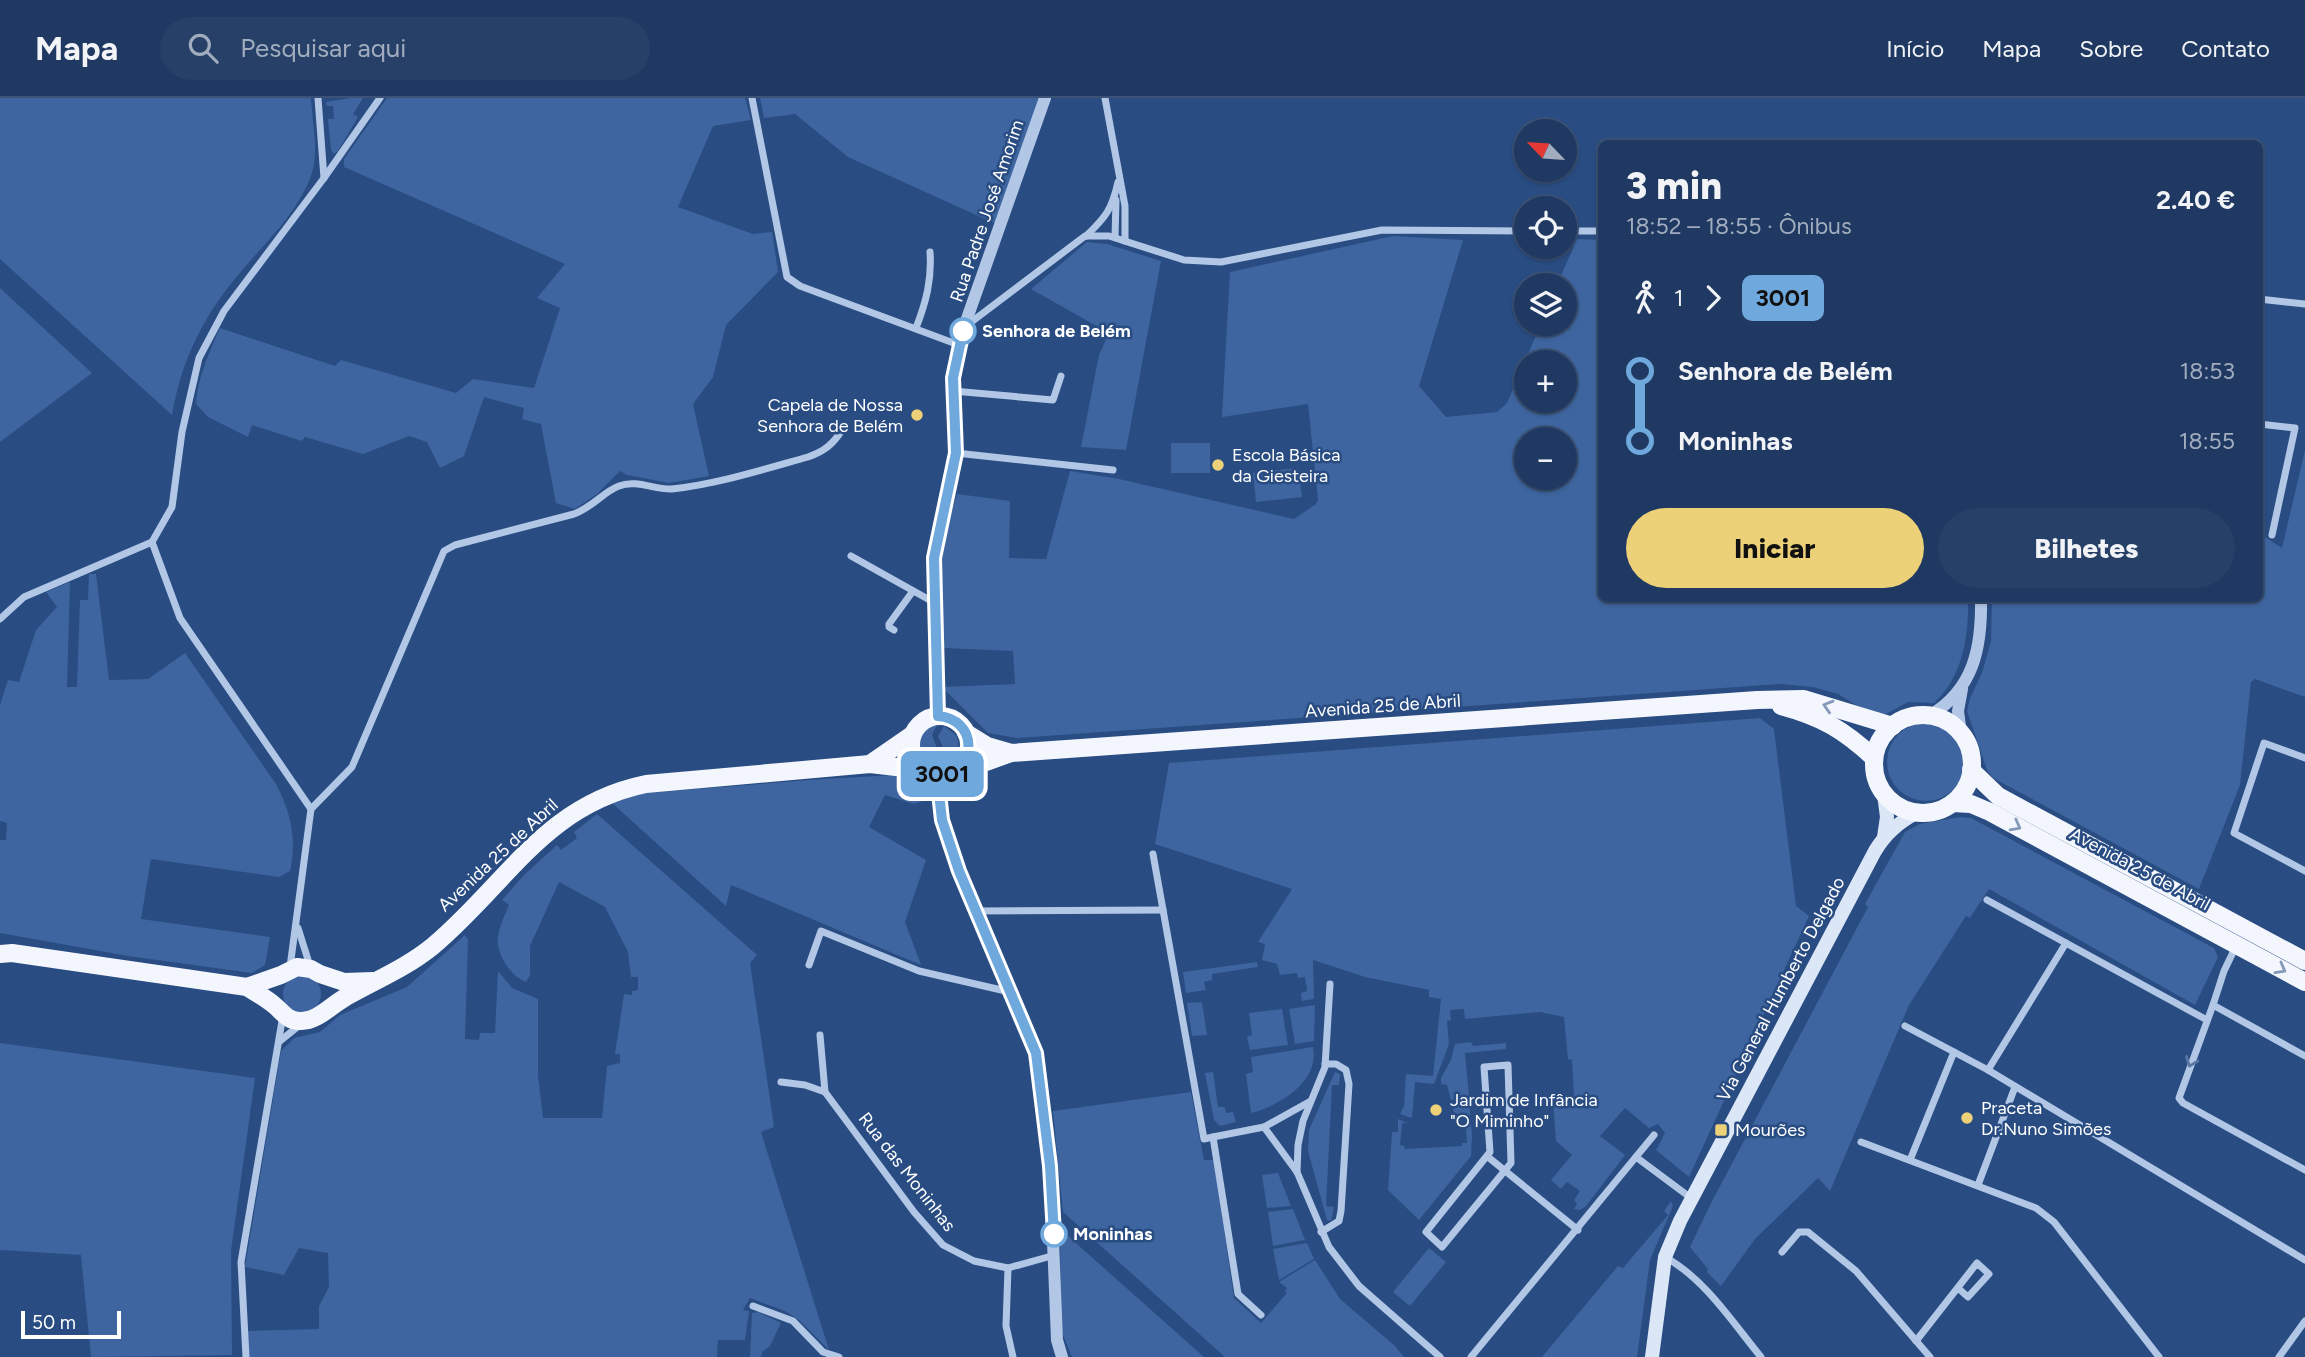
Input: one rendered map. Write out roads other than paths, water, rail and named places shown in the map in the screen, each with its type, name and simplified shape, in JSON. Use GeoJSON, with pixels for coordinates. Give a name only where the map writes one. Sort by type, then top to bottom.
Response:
{"type":"FeatureCollection","features":[{"type":"Feature","properties":{"kind":"main road","name":"Avenida 25 de Abril"},"geometry":{"type":"LineString","coordinates":[[961,765],[986,762],[1011,753],[1757,700],[1804,699],[1893,726]]}},
{"type":"Feature","properties":{"kind":"main road","name":"Avenida 25 de Abril"},"geometry":{"type":"LineString","coordinates":[[1757,700],[1804,712],[1833,725],[1848,734],[1874,758]]}},
{"type":"Feature","properties":{"kind":"main road"},"geometry":{"type":"LineString","coordinates":[[938,716],[955,720],[966,733],[968,750],[961,765],[948,773],[926,771],[920,767],[911,752],[912,735],[922,722],[938,716]]}},
{"type":"Feature","properties":{"kind":"main road"},"geometry":{"type":"LineString","coordinates":[[1916,813],[1893,804],[1884,794],[1874,771],[1874,758],[1884,735],[1904,719],[1929,716],[1941,719],[1961,734],[1968,745],[1971,770],[1962,794],[1953,803]]}},
{"type":"Feature","properties":{"kind":"main road","name":"Avenida 25 de Abril"},"geometry":{"type":"LineString","coordinates":[[966,733],[987,746],[1011,753]]}},
{"type":"Feature","properties":{"kind":"main road","name":"Avenida 25 de Abril"},"geometry":{"type":"LineString","coordinates":[[870,764],[912,735]]}},
{"type":"Feature","properties":{"kind":"main road","name":"Avenida 25 de Abril"},"geometry":{"type":"LineString","coordinates":[[4,952],[247,987],[296,1021],[303,1022],[343,998],[401,970],[434,945],[544,835],[568,815],[619,789],[646,784],[870,764],[920,767]]}},
{"type":"Feature","properties":{"kind":"main road","name":"Avenida 25 de Abril"},"geometry":{"type":"LineString","coordinates":[[1971,770],[1998,796],[2305,961]]}},
{"type":"Feature","properties":{"kind":"main road","name":"Via General Humberto Delgado"},"geometry":{"type":"LineString","coordinates":[[1884,794],[1887,817],[1884,837]]}},
{"type":"Feature","properties":{"kind":"main road","name":"Avenida 25 de Abril"},"geometry":{"type":"LineString","coordinates":[[1916,813],[1929,813],[1953,803],[1971,804],[1990,812],[2305,982]]}},
{"type":"Feature","properties":{"kind":"main road","name":"Via General Humberto Delgado"},"geometry":{"type":"LineString","coordinates":[[1652,1357],[1665,1256],[1692,1199],[1884,837],[1899,822],[1916,813]]}},
{"type":"Feature","properties":{"kind":"main road","name":"Avenida 25 de Abril"},"geometry":{"type":"LineString","coordinates":[[247,987],[297,967],[344,982],[376,981]]}},
{"type":"Feature","properties":{"kind":"main road"},"geometry":{"type":"LineString","coordinates":[[316,971],[328,989],[326,1006],[322,1013]]}},
{"type":"Feature","properties":{"kind":"main road"},"geometry":{"type":"LineString","coordinates":[[280,1011],[274,990],[286,972]]}},
{"type":"Feature","properties":{"kind":"street"},"geometry":{"type":"LineString","coordinates":[[317,98],[324,178]]}},
{"type":"Feature","properties":{"kind":"street"},"geometry":{"type":"LineString","coordinates":[[0,619],[24,597],[152,542],[172,507],[183,432],[199,358],[224,311],[380,98]]}},
{"type":"Feature","properties":{"kind":"street"},"geometry":{"type":"LineString","coordinates":[[752,98],[787,277],[800,286],[916,328],[962,336],[1107,216],[1119,179]]}},
{"type":"Feature","properties":{"kind":"street","name":"Rua Padre José Amorim"},"geometry":{"type":"LineString","coordinates":[[938,716],[934,558],[956,453],[952,391],[962,336],[1045,98]]}},
{"type":"Feature","properties":{"kind":"street"},"geometry":{"type":"LineString","coordinates":[[1105,98],[1125,206],[1125,241]]}},
{"type":"Feature","properties":{"kind":"street"},"geometry":{"type":"LineString","coordinates":[[1115,237],[1116,189]]}},
{"type":"Feature","properties":{"kind":"street"},"geometry":{"type":"LineString","coordinates":[[1086,236],[1115,237],[1184,260],[1221,262],[1382,230],[1514,231]]}},
{"type":"Feature","properties":{"kind":"street"},"geometry":{"type":"LineString","coordinates":[[1577,231],[1598,231]]}},
{"type":"Feature","properties":{"kind":"street"},"geometry":{"type":"LineString","coordinates":[[916,328],[928,295],[930,252]]}},
{"type":"Feature","properties":{"kind":"street"},"geometry":{"type":"LineString","coordinates":[[2263,299],[2305,304]]}},
{"type":"Feature","properties":{"kind":"street"},"geometry":{"type":"LineString","coordinates":[[952,391],[1053,400],[1061,376]]}},
{"type":"Feature","properties":{"kind":"street"},"geometry":{"type":"LineString","coordinates":[[2263,424],[2295,428],[2272,535]]}},
{"type":"Feature","properties":{"kind":"street"},"geometry":{"type":"LineString","coordinates":[[286,972],[311,809],[352,767],[444,551],[455,545],[574,514],[589,508],[609,491],[629,483],[679,488],[808,457],[821,453],[833,444],[842,430]]}},
{"type":"Feature","properties":{"kind":"street"},"geometry":{"type":"LineString","coordinates":[[956,453],[1113,470]]}},
{"type":"Feature","properties":{"kind":"street"},"geometry":{"type":"LineString","coordinates":[[152,542],[180,618],[311,809]]}},
{"type":"Feature","properties":{"kind":"street"},"geometry":{"type":"LineString","coordinates":[[851,556],[936,604]]}},
{"type":"Feature","properties":{"kind":"street"},"geometry":{"type":"LineString","coordinates":[[894,630],[889,624],[913,591]]}},
{"type":"Feature","properties":{"kind":"street"},"geometry":{"type":"LineString","coordinates":[[1929,716],[1946,706],[1962,688],[1974,664],[1982,628],[1981,602]]}},
{"type":"Feature","properties":{"kind":"street"},"geometry":{"type":"LineString","coordinates":[[1961,734],[1958,711],[1962,688]]}},
{"type":"Feature","properties":{"kind":"street"},"geometry":{"type":"LineString","coordinates":[[2305,758],[2264,743],[2234,832],[2305,871]]}},
{"type":"Feature","properties":{"kind":"street"},"geometry":{"type":"LineString","coordinates":[[941,774],[939,793],[942,820],[959,871],[1036,1053],[1050,1166],[1057,1340],[1062,1357]]}},
{"type":"Feature","properties":{"kind":"street"},"geometry":{"type":"LineString","coordinates":[[1153,854],[1204,1139],[1264,1127],[1310,1101]]}},
{"type":"Feature","properties":{"kind":"street"},"geometry":{"type":"LineString","coordinates":[[1987,900],[2207,1020]]}},
{"type":"Feature","properties":{"kind":"street"},"geometry":{"type":"LineString","coordinates":[[976,911],[1163,910]]}},
{"type":"Feature","properties":{"kind":"street"},"geometry":{"type":"LineString","coordinates":[[296,920],[300,942],[316,971]]}},
{"type":"Feature","properties":{"kind":"street"},"geometry":{"type":"LineString","coordinates":[[809,965],[821,931],[919,971],[1010,993]]}},
{"type":"Feature","properties":{"kind":"street"},"geometry":{"type":"LineString","coordinates":[[1988,1070],[2066,943]]}},
{"type":"Feature","properties":{"kind":"street"},"geometry":{"type":"LineString","coordinates":[[2237,944],[2224,971],[2179,1098],[2183,1103],[2305,1170]]}},
{"type":"Feature","properties":{"kind":"street"},"geometry":{"type":"LineString","coordinates":[[1297,1172],[1298,1145],[1303,1121],[1325,1064],[1330,984]]}},
{"type":"Feature","properties":{"kind":"street"},"geometry":{"type":"LineString","coordinates":[[2213,1005],[2305,1056]]}},
{"type":"Feature","properties":{"kind":"street"},"geometry":{"type":"LineString","coordinates":[[246,1357],[242,1262],[280,1042],[280,1011]]}},
{"type":"Feature","properties":{"kind":"street"},"geometry":{"type":"LineString","coordinates":[[280,1042],[303,1022]]}},
{"type":"Feature","properties":{"kind":"street"},"geometry":{"type":"LineString","coordinates":[[1905,1026],[1988,1070],[2305,1260]]}},
{"type":"Feature","properties":{"kind":"street"},"geometry":{"type":"LineString","coordinates":[[781,1082],[825,1092],[820,1035]]}},
{"type":"Feature","properties":{"kind":"street"},"geometry":{"type":"LineString","coordinates":[[1910,1160],[1954,1052]]}},
{"type":"Feature","properties":{"kind":"street"},"geometry":{"type":"LineString","coordinates":[[1321,1231],[1339,1221],[1342,1211],[1349,1084],[1346,1070],[1336,1064],[1325,1064]]}},
{"type":"Feature","properties":{"kind":"street"},"geometry":{"type":"LineString","coordinates":[[1508,1065],[1510,1163],[1505,1171],[1442,1247],[1426,1232],[1488,1157],[1490,1152],[1485,1067],[1508,1065]]}},
{"type":"Feature","properties":{"kind":"street"},"geometry":{"type":"LineString","coordinates":[[1978,1185],[2015,1087]]}},
{"type":"Feature","properties":{"kind":"street","name":"Rua das Moninhas"},"geometry":{"type":"LineString","coordinates":[[825,1092],[914,1212],[943,1245],[974,1261],[1008,1268],[1055,1255]]}},
{"type":"Feature","properties":{"kind":"street"},"geometry":{"type":"LineString","coordinates":[[1264,1127],[1297,1172],[1329,1247],[1359,1286],[1440,1357]]}},
{"type":"Feature","properties":{"kind":"street"},"geometry":{"type":"LineString","coordinates":[[1471,1357],[1654,1135]]}},
{"type":"Feature","properties":{"kind":"street"},"geometry":{"type":"LineString","coordinates":[[1213,1137],[1238,1294],[1261,1315]]}},
{"type":"Feature","properties":{"kind":"street"},"geometry":{"type":"LineString","coordinates":[[1861,1142],[2036,1208],[2054,1222],[2159,1357]]}},
{"type":"Feature","properties":{"kind":"street"},"geometry":{"type":"LineString","coordinates":[[1488,1157],[1578,1230]]}},
{"type":"Feature","properties":{"kind":"street"},"geometry":{"type":"LineString","coordinates":[[1636,1157],[1692,1199]]}},
{"type":"Feature","properties":{"kind":"street"},"geometry":{"type":"LineString","coordinates":[[1782,1252],[1799,1232],[1808,1233],[1856,1271],[1930,1357]]}},
{"type":"Feature","properties":{"kind":"street"},"geometry":{"type":"LineString","coordinates":[[1665,1256],[1681,1265],[1698,1281],[1761,1357]]}},
{"type":"Feature","properties":{"kind":"street"},"geometry":{"type":"LineString","coordinates":[[1916,1341],[1977,1263],[1989,1274],[1968,1297],[1958,1288]]}},
{"type":"Feature","properties":{"kind":"street"},"geometry":{"type":"LineString","coordinates":[[1008,1268],[1006,1326],[1013,1357]]}},
{"type":"Feature","properties":{"kind":"street"},"geometry":{"type":"LineString","coordinates":[[753,1306],[793,1321],[822,1352],[839,1357]]}},
{"type":"Feature","properties":{"kind":"street"},"geometry":{"type":"LineString","coordinates":[[2279,1357],[2305,1321]]}},
{"type":"Feature","properties":{"kind":"place","name":"Senhora de Belém"},"geometry":{"type":"Point","coordinates":[963,331]}},
{"type":"Feature","properties":{"kind":"place","name":"Capela de Nossa Senhora de Belém"},"geometry":{"type":"Point","coordinates":[917,415]}},
{"type":"Feature","properties":{"kind":"place","name":"Escola Básica da Giesteira"},"geometry":{"type":"Point","coordinates":[1218,465]}},
{"type":"Feature","properties":{"kind":"place","name":"Jardim de Infância \"O Miminho\""},"geometry":{"type":"Point","coordinates":[1436,1110]}},
{"type":"Feature","properties":{"kind":"place","name":"Praceta Dr.Nuno Simões"},"geometry":{"type":"Point","coordinates":[1967,1118]}},
{"type":"Feature","properties":{"kind":"place","name":"Mourões"},"geometry":{"type":"Point","coordinates":[1721,1130]}},
{"type":"Feature","properties":{"kind":"place","name":"Moninhas"},"geometry":{"type":"Point","coordinates":[1054,1234]}}]}
